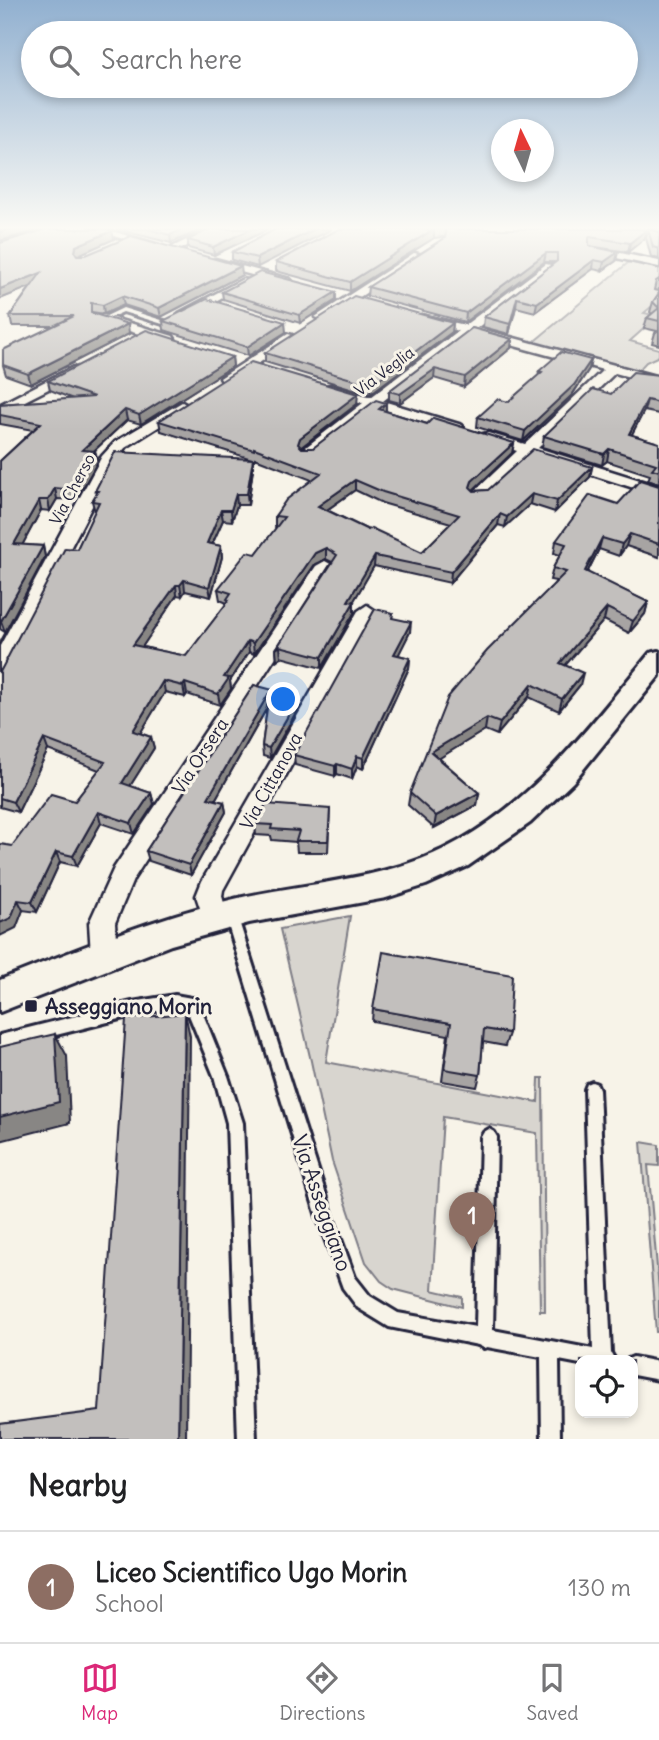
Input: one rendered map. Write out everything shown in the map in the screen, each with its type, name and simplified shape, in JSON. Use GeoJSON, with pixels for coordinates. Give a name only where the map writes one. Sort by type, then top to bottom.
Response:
{"type":"FeatureCollection","features":[{"type":"Feature","properties":{"kind":"street"},"geometry":{"type":"LineString","coordinates":[[130,342],[225,296]]}},
{"type":"Feature","properties":{"kind":"street"},"geometry":{"type":"LineString","coordinates":[[214,386],[249,364],[298,326],[354,296]]}},
{"type":"Feature","properties":{"kind":"street","name":"Via Veglia"},"geometry":{"type":"LineString","coordinates":[[307,453],[512,296]]}},
{"type":"Feature","properties":{"kind":"street"},"geometry":{"type":"LineString","coordinates":[[416,316],[659,381]]}},
{"type":"Feature","properties":{"kind":"street"},"geometry":{"type":"LineString","coordinates":[[100,318],[188,345]]}},
{"type":"Feature","properties":{"kind":"street"},"geometry":{"type":"LineString","coordinates":[[228,358],[267,370]]}},
{"type":"Feature","properties":{"kind":"street"},"geometry":{"type":"LineString","coordinates":[[8,404],[81,367]]}},
{"type":"Feature","properties":{"kind":"street"},"geometry":{"type":"LineString","coordinates":[[479,496],[613,368]]}},
{"type":"Feature","properties":{"kind":"street"},"geometry":{"type":"LineString","coordinates":[[320,386],[659,491]]}},
{"type":"Feature","properties":{"kind":"street","name":"Via Cherso"},"geometry":{"type":"LineString","coordinates":[[0,664],[110,456],[120,445],[191,401]]}},
{"type":"Feature","properties":{"kind":"street","name":"Via Orsera"},"geometry":{"type":"LineString","coordinates":[[104,955],[102,923],[123,874],[324,566]]}},
{"type":"Feature","properties":{"kind":"street","name":"Via Cittanova"},"geometry":{"type":"LineString","coordinates":[[223,915],[209,896],[211,888],[368,611]]}},
{"type":"Feature","properties":{"kind":"street"},"geometry":{"type":"LineString","coordinates":[[0,996],[104,955],[223,915],[386,885],[453,858],[497,833],[542,795],[574,762],[659,659]]}},
{"type":"Feature","properties":{"kind":"lane"},"geometry":{"type":"LineString","coordinates":[[100,318],[122,310],[166,323]]}},
{"type":"Feature","properties":{"kind":"lane","name":"Via Asseggiano"},"geometry":{"type":"LineString","coordinates":[[223,915],[326,1220],[355,1293],[377,1312],[395,1321],[577,1355]]}},
{"type":"Feature","properties":{"kind":"lane"},"geometry":{"type":"LineString","coordinates":[[0,1042],[132,1009],[175,1001],[191,1004],[221,1076],[235,1123],[247,1439]]}},
{"type":"Feature","properties":{"kind":"lane"},"geometry":{"type":"LineString","coordinates":[[592,1089],[604,1355]]}},
{"type":"Feature","properties":{"kind":"lane"},"geometry":{"type":"LineString","coordinates":[[484,1339],[489,1137]]}},
{"type":"Feature","properties":{"kind":"lane"},"geometry":{"type":"LineString","coordinates":[[550,1350],[551,1439]]}},
{"type":"Feature","properties":{"kind":"lane"},"geometry":{"type":"LineString","coordinates":[[638,1367],[659,1371]]}},
{"type":"Feature","properties":{"kind":"shaded area"},"geometry":{"type":"Polygon","coordinates":[[[588,296],[659,296],[659,308],[652,306],[644,313],[658,316],[630,341],[659,349],[659,356],[646,362],[637,372],[530,345],[588,296]]]}},
{"type":"Feature","properties":{"kind":"shaded area"},"geometry":{"type":"Polygon","coordinates":[[[350,916],[326,1062],[538,1102],[539,1078],[543,1078],[545,1311],[540,1311],[537,1133],[443,1117],[432,1290],[462,1297],[462,1307],[393,1289],[381,1281],[366,1262],[332,1161],[280,929],[350,916]]]}},
{"type":"Feature","properties":{"kind":"shaded area"},"geometry":{"type":"Polygon","coordinates":[[[641,1142],[659,1145],[659,1166],[648,1165],[659,1290],[659,1332],[656,1332],[641,1142]]]}},
{"type":"Feature","properties":{"kind":"building"},"geometry":{"type":"Polygon","coordinates":[[[24,296],[122,296],[103,305],[91,303],[91,313],[128,324],[28,374],[3,365],[3,350],[74,316],[10,316],[24,296]]]}},
{"type":"Feature","properties":{"kind":"building"},"geometry":{"type":"Polygon","coordinates":[[[122,296],[182,296],[159,308],[122,296]]]}},
{"type":"Feature","properties":{"kind":"building"},"geometry":{"type":"Polygon","coordinates":[[[236,296],[329,296],[299,315],[236,296]]]}},
{"type":"Feature","properties":{"kind":"building"},"geometry":{"type":"Polygon","coordinates":[[[354,296],[453,323],[371,385],[265,353],[354,296]]]}},
{"type":"Feature","properties":{"kind":"building"},"geometry":{"type":"Polygon","coordinates":[[[403,296],[488,296],[466,313],[403,296]]]}},
{"type":"Feature","properties":{"kind":"building"},"geometry":{"type":"Polygon","coordinates":[[[511,296],[546,296],[537,303],[517,298],[510,324],[484,317],[511,296]]]}},
{"type":"Feature","properties":{"kind":"building"},"geometry":{"type":"Polygon","coordinates":[[[659,296],[659,308],[653,302],[659,296]]]}},
{"type":"Feature","properties":{"kind":"building"},"geometry":{"type":"Polygon","coordinates":[[[207,299],[285,322],[247,347],[163,321],[207,299]]]}},
{"type":"Feature","properties":{"kind":"building"},"geometry":{"type":"Polygon","coordinates":[[[659,308],[659,321],[647,318],[659,308]]]}},
{"type":"Feature","properties":{"kind":"building"},"geometry":{"type":"Polygon","coordinates":[[[472,328],[512,339],[465,377],[435,369],[400,394],[389,391],[472,328]]]}},
{"type":"Feature","properties":{"kind":"building"},"geometry":{"type":"Polygon","coordinates":[[[146,330],[232,357],[139,415],[125,410],[82,450],[95,451],[74,490],[55,488],[48,500],[39,500],[14,544],[43,546],[0,621],[0,461],[41,423],[0,415],[0,404],[94,397],[48,381],[146,330]]]}},
{"type":"Feature","properties":{"kind":"building"},"geometry":{"type":"Polygon","coordinates":[[[561,352],[591,360],[574,385],[525,431],[478,417],[498,399],[508,402],[561,352]]]}},
{"type":"Feature","properties":{"kind":"building"},"geometry":{"type":"Polygon","coordinates":[[[251,362],[358,394],[300,438],[298,444],[302,448],[313,448],[376,400],[386,403],[379,409],[427,424],[433,418],[514,443],[472,481],[470,487],[474,491],[488,490],[533,449],[592,467],[557,501],[532,494],[507,517],[500,514],[451,572],[375,556],[348,601],[354,602],[322,657],[280,646],[276,649],[337,555],[326,548],[315,553],[253,643],[248,641],[224,677],[229,678],[218,694],[185,683],[183,686],[163,681],[133,731],[151,737],[122,783],[151,793],[131,823],[98,812],[73,856],[56,852],[32,902],[18,900],[11,918],[0,923],[0,844],[12,846],[51,794],[75,801],[105,762],[44,739],[13,802],[0,798],[0,672],[65,548],[77,549],[99,502],[92,501],[98,491],[95,491],[115,452],[253,459],[247,494],[236,494],[231,510],[221,510],[207,543],[221,546],[209,587],[184,580],[180,585],[176,585],[133,645],[186,656],[229,600],[227,599],[231,593],[218,589],[247,552],[256,554],[284,517],[275,516],[286,500],[321,473],[254,448],[159,421],[251,362]],[[355,480],[318,506],[422,552],[459,515],[383,492],[355,480]]]}},
{"type":"Feature","properties":{"kind":"building"},"geometry":{"type":"Polygon","coordinates":[[[633,372],[659,375],[659,403],[647,400],[629,434],[659,443],[659,471],[652,469],[656,464],[609,449],[604,454],[544,436],[593,389],[611,394],[633,372]]]}},
{"type":"Feature","properties":{"kind":"building"},"geometry":{"type":"Polygon","coordinates":[[[640,480],[659,486],[659,544],[630,534],[622,544],[602,538],[585,571],[648,602],[633,621],[607,608],[560,663],[583,673],[562,699],[532,684],[500,723],[487,718],[431,752],[479,793],[436,816],[410,793],[448,697],[487,651],[566,572],[553,568],[566,544],[556,541],[590,495],[618,504],[640,480]]]}},
{"type":"Feature","properties":{"kind":"building"},"geometry":{"type":"Polygon","coordinates":[[[375,609],[393,613],[392,618],[411,622],[394,654],[410,658],[363,758],[357,756],[352,769],[294,755],[375,609]]]}},
{"type":"Feature","properties":{"kind":"building"},"geometry":{"type":"Polygon","coordinates":[[[254,685],[299,697],[269,748],[262,746],[269,693],[208,798],[224,802],[189,865],[146,851],[254,685]]]}},
{"type":"Feature","properties":{"kind":"building"},"geometry":{"type":"Polygon","coordinates":[[[266,804],[330,809],[328,841],[296,841],[299,831],[271,829],[272,825],[255,824],[266,804]]]}},
{"type":"Feature","properties":{"kind":"building"},"geometry":{"type":"Polygon","coordinates":[[[383,952],[512,975],[509,1033],[484,1029],[480,1075],[444,1069],[451,1023],[373,1009],[383,952]]]}},
{"type":"Feature","properties":{"kind":"building"},"geometry":{"type":"Polygon","coordinates":[[[185,1013],[178,1439],[0,1439],[0,1424],[99,1411],[126,1019],[185,1013]]]}},
{"type":"Feature","properties":{"kind":"building"},"geometry":{"type":"Polygon","coordinates":[[[55,1034],[59,1102],[0,1117],[0,1047],[55,1034]]]}},
{"type":"Feature","properties":{"kind":"place","name":"Asseggiano Morin"},"geometry":{"type":"Point","coordinates":[31,1006]}},
{"type":"Feature","properties":{"kind":"place","name":"Liceo Scientifico Ugo Morin"},"geometry":{"type":"Point","coordinates":[472,1250]}}]}
